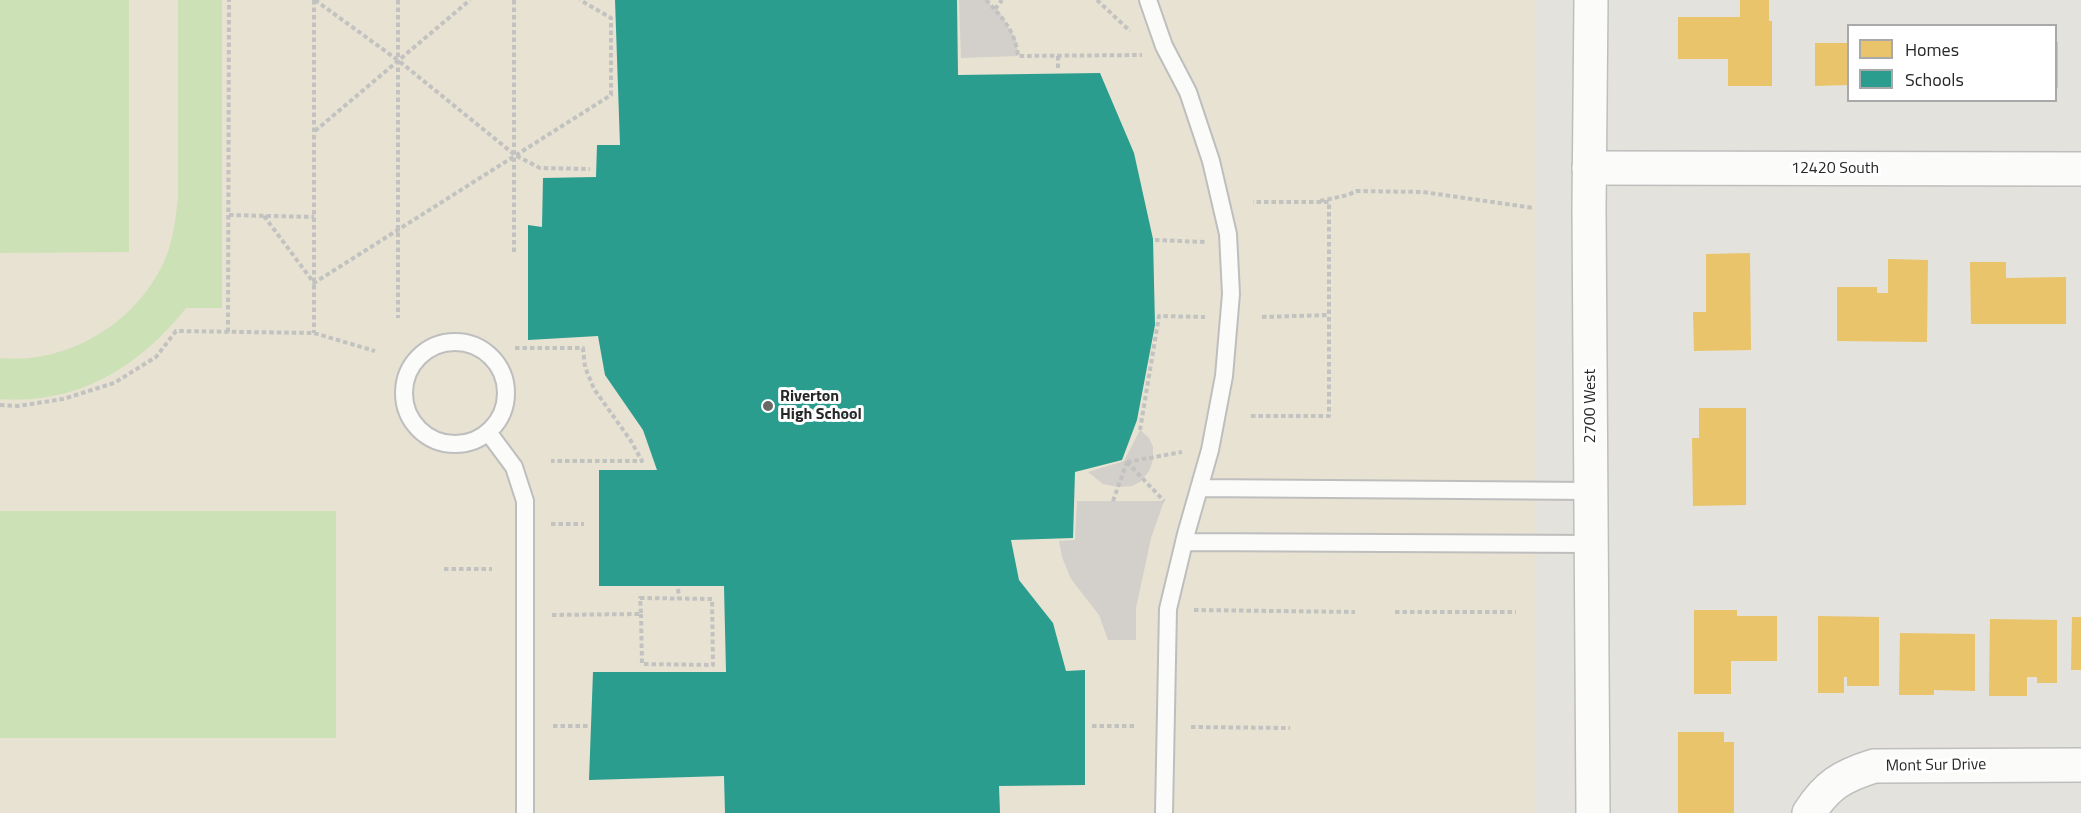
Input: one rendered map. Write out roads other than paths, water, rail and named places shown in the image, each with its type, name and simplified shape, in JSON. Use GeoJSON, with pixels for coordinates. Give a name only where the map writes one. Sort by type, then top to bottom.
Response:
{"type":"FeatureCollection","features":[{"type":"Feature","properties":{"kind":"main road","name":"2700 West"},"geometry":{"type":"LineString","coordinates":[[1591,0],[1589,168],[1593,813]]}},
{"type":"Feature","properties":{"kind":"main road","name":"12420 South"},"geometry":{"type":"LineString","coordinates":[[1589,168],[2081,169]]}},
{"type":"Feature","properties":{"kind":"main road","name":"Mont Sur Drive"},"geometry":{"type":"LineString","coordinates":[[1809,813],[1834,782],[1874,766],[2081,765]]}},
{"type":"Feature","properties":{"kind":"lane"},"geometry":{"type":"LineString","coordinates":[[1148,0],[1164,46],[1188,92],[1211,161],[1228,234],[1231,294],[1224,376],[1210,450],[1168,609],[1164,813]]}},
{"type":"Feature","properties":{"kind":"lane"},"geometry":{"type":"LineString","coordinates":[[455,342],[479,348],[490,356],[504,378],[506,392],[502,412],[488,432],[473,441],[455,444],[440,442],[426,436],[414,425],[406,412],[403,398],[408,370],[417,359],[428,350],[441,344],[455,342]]}},
{"type":"Feature","properties":{"kind":"lane"},"geometry":{"type":"LineString","coordinates":[[488,432],[514,467],[525,501],[525,813]]}},
{"type":"Feature","properties":{"kind":"lane"},"geometry":{"type":"LineString","coordinates":[[1199,488],[1591,491]]}},
{"type":"Feature","properties":{"kind":"lane"},"geometry":{"type":"LineString","coordinates":[[1184,542],[1592,544]]}},
{"type":"Feature","properties":{"kind":"place","name":"Riverton High School"},"geometry":{"type":"Point","coordinates":[768,406]}}]}
